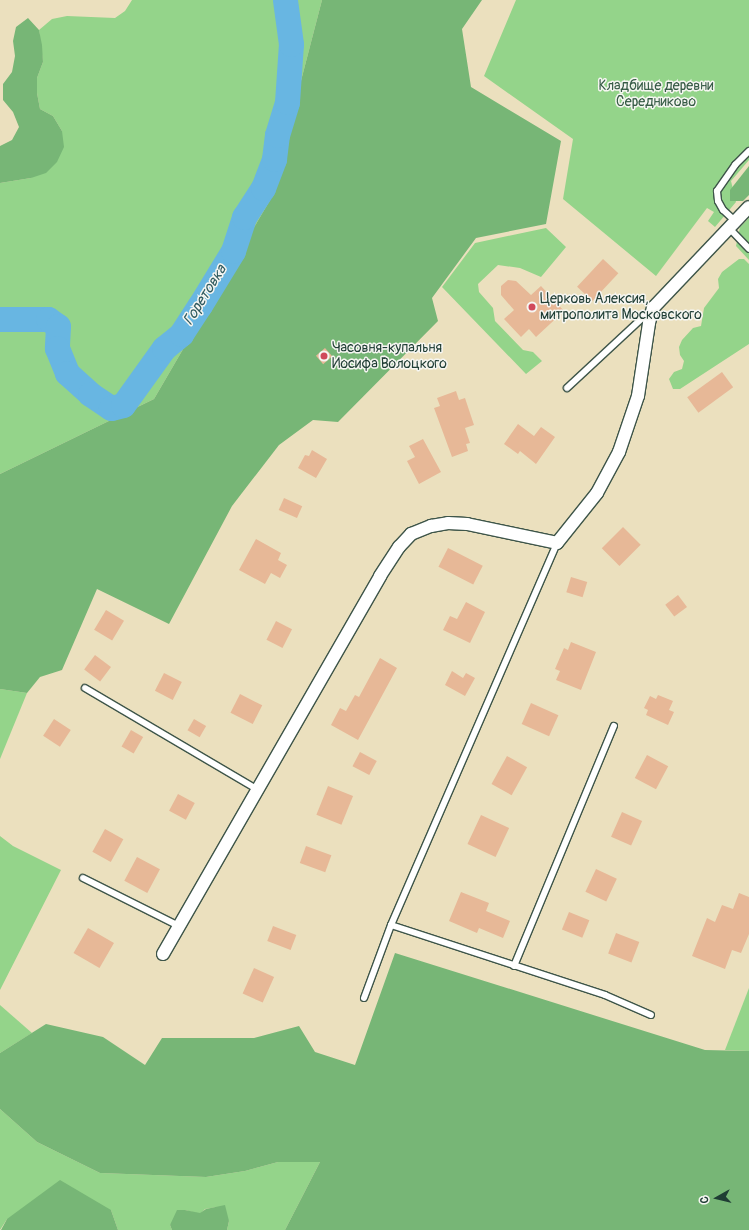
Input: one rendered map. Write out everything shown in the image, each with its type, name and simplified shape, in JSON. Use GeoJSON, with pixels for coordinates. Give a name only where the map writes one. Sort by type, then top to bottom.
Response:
{"type":"FeatureCollection","features":[{"type":"Feature","properties":{"kind":"street"},"geometry":{"type":"LineString","coordinates":[[163,954],[380,576],[399,547],[411,534],[431,526],[448,523],[467,524],[557,543],[597,493],[619,452],[638,396],[649,322],[653,308],[749,207]]}},
{"type":"Feature","properties":{"kind":"lane"},"geometry":{"type":"LineString","coordinates":[[749,151],[735,165],[717,191],[718,200],[723,210],[749,249]]}},
{"type":"Feature","properties":{"kind":"lane"},"geometry":{"type":"LineString","coordinates":[[567,388],[653,308]]}},
{"type":"Feature","properties":{"kind":"lane"},"geometry":{"type":"LineString","coordinates":[[364,998],[391,925],[557,543]]}},
{"type":"Feature","properties":{"kind":"lane"},"geometry":{"type":"LineString","coordinates":[[85,688],[258,790]]}},
{"type":"Feature","properties":{"kind":"lane"},"geometry":{"type":"LineString","coordinates":[[514,966],[614,726]]}},
{"type":"Feature","properties":{"kind":"lane"},"geometry":{"type":"LineString","coordinates":[[83,878],[179,926]]}},
{"type":"Feature","properties":{"kind":"lane"},"geometry":{"type":"LineString","coordinates":[[391,925],[605,995],[651,1015]]}},
{"type":"Feature","properties":{"kind":"green space"},"geometry":{"type":"Polygon","coordinates":[[[132,0],[322,0],[270,200],[154,399],[0,474],[0,183],[31,178],[62,131],[53,116],[40,109],[37,93],[37,78],[43,62],[39,30],[52,19],[67,16],[115,18],[125,11],[132,0]]]}},
{"type":"Feature","properties":{"kind":"green space"},"geometry":{"type":"Polygon","coordinates":[[[322,0],[482,0],[462,29],[471,87],[561,141],[546,224],[476,238],[432,298],[438,321],[338,422],[313,420],[279,445],[232,506],[169,624],[97,589],[62,670],[40,677],[27,693],[0,689],[0,474],[154,399],[270,200],[322,0]]]}},
{"type":"Feature","properties":{"kind":"green space","name":"Кладбище деревни Середниково"},"geometry":{"type":"Polygon","coordinates":[[[516,0],[749,0],[749,160],[731,181],[736,202],[715,227],[708,221],[714,212],[707,208],[656,276],[563,199],[573,139],[484,76],[516,0]]]}},
{"type":"Feature","properties":{"kind":"green space"},"geometry":{"type":"Polygon","coordinates":[[[28,18],[39,30],[42,45],[43,62],[37,78],[37,93],[40,109],[53,116],[62,131],[64,147],[57,162],[46,173],[31,178],[0,183],[0,146],[12,140],[19,127],[13,112],[3,100],[3,84],[12,72],[15,56],[13,41],[16,27],[28,18]]]}},
{"type":"Feature","properties":{"kind":"green space"},"geometry":{"type":"Polygon","coordinates":[[[749,166],[749,195],[743,201],[730,201],[730,190],[749,166]]]}},
{"type":"Feature","properties":{"kind":"green space"},"geometry":{"type":"Polygon","coordinates":[[[749,218],[749,260],[736,246],[740,227],[749,218]]]}},
{"type":"Feature","properties":{"kind":"green space"},"geometry":{"type":"Polygon","coordinates":[[[546,228],[566,247],[541,277],[520,268],[498,265],[478,284],[479,292],[493,308],[495,321],[523,350],[533,352],[542,361],[526,374],[442,287],[475,243],[546,228]]]}},
{"type":"Feature","properties":{"kind":"green space"},"geometry":{"type":"Polygon","coordinates":[[[739,259],[744,259],[749,264],[749,344],[680,389],[673,389],[669,379],[674,372],[682,369],[684,361],[680,355],[679,347],[682,340],[693,328],[701,326],[704,308],[719,288],[718,279],[722,272],[739,259]]]}},
{"type":"Feature","properties":{"kind":"green space"},"geometry":{"type":"Polygon","coordinates":[[[0,689],[27,693],[0,759],[0,689]]]}},
{"type":"Feature","properties":{"kind":"green space"},"geometry":{"type":"Polygon","coordinates":[[[0,836],[13,846],[61,870],[0,990],[0,836]]]}},
{"type":"Feature","properties":{"kind":"green space"},"geometry":{"type":"Polygon","coordinates":[[[395,953],[705,1050],[749,1051],[749,1230],[285,1230],[320,1162],[278,1162],[245,1171],[206,1177],[100,1173],[37,1142],[0,1109],[0,1053],[46,1024],[103,1037],[145,1065],[162,1038],[254,1038],[299,1026],[315,1052],[355,1065],[395,953]]]}},
{"type":"Feature","properties":{"kind":"green space"},"geometry":{"type":"Polygon","coordinates":[[[749,988],[749,1051],[725,1050],[749,988]]]}},
{"type":"Feature","properties":{"kind":"green space"},"geometry":{"type":"Polygon","coordinates":[[[0,1005],[32,1033],[0,1053],[0,1005]]]}},
{"type":"Feature","properties":{"kind":"green space"},"geometry":{"type":"Polygon","coordinates":[[[0,1109],[37,1142],[100,1173],[206,1177],[245,1171],[278,1162],[320,1162],[285,1230],[227,1230],[229,1221],[217,1207],[205,1209],[200,1214],[185,1210],[170,1225],[172,1230],[118,1230],[111,1210],[7,1219],[0,1230],[0,1109]]]}},
{"type":"Feature","properties":{"kind":"green space"},"geometry":{"type":"Polygon","coordinates":[[[60,1180],[111,1210],[118,1230],[1,1230],[7,1219],[60,1180]]]}},
{"type":"Feature","properties":{"kind":"green space"},"geometry":{"type":"Polygon","coordinates":[[[225,1205],[229,1221],[227,1230],[172,1230],[170,1225],[177,1210],[200,1213],[206,1209],[225,1205]]]}},
{"type":"Feature","properties":{"kind":"building"},"geometry":{"type":"Polygon","coordinates":[[[603,259],[618,273],[592,301],[577,287],[603,259]]]}},
{"type":"Feature","properties":{"kind":"building","name":"Церковь Алексия, митрополита Московского"},"geometry":{"type":"Polygon","coordinates":[[[508,280],[516,281],[531,295],[541,286],[564,311],[536,337],[529,329],[521,337],[504,319],[514,310],[501,295],[501,286],[508,280]]]}},
{"type":"Feature","properties":{"kind":"building","name":"Часовня-купальня Иосифа Волоцкого"},"geometry":{"type":"Polygon","coordinates":[[[325,348],[332,356],[323,364],[316,356],[325,348]]]}},
{"type":"Feature","properties":{"kind":"building"},"geometry":{"type":"Polygon","coordinates":[[[722,372],[733,387],[698,413],[687,397],[722,372]]]}},
{"type":"Feature","properties":{"kind":"building"},"geometry":{"type":"Polygon","coordinates":[[[456,391],[459,400],[465,398],[474,425],[465,428],[470,443],[466,444],[468,451],[452,457],[434,408],[440,406],[437,398],[456,391]]]}},
{"type":"Feature","properties":{"kind":"building"},"geometry":{"type":"Polygon","coordinates":[[[518,424],[534,436],[541,427],[555,437],[536,464],[520,451],[518,454],[504,444],[518,424]]]}},
{"type":"Feature","properties":{"kind":"building"},"geometry":{"type":"Polygon","coordinates":[[[423,439],[441,472],[419,484],[407,461],[415,457],[409,446],[423,439]]]}},
{"type":"Feature","properties":{"kind":"building"},"geometry":{"type":"Polygon","coordinates":[[[312,450],[327,459],[316,478],[298,468],[305,455],[309,456],[312,450]]]}},
{"type":"Feature","properties":{"kind":"building"},"geometry":{"type":"Polygon","coordinates":[[[284,498],[302,506],[297,518],[279,510],[284,498]]]}},
{"type":"Feature","properties":{"kind":"building"},"geometry":{"type":"Polygon","coordinates":[[[623,527],[641,545],[619,566],[602,548],[623,527]]]}},
{"type":"Feature","properties":{"kind":"building"},"geometry":{"type":"Polygon","coordinates":[[[256,539],[281,553],[278,560],[287,565],[280,578],[271,573],[265,584],[239,570],[256,539]]]}},
{"type":"Feature","properties":{"kind":"building"},"geometry":{"type":"Polygon","coordinates":[[[448,548],[483,566],[473,584],[438,567],[448,548]]]}},
{"type":"Feature","properties":{"kind":"building"},"geometry":{"type":"Polygon","coordinates":[[[571,577],[587,582],[583,597],[566,592],[571,577]]]}},
{"type":"Feature","properties":{"kind":"building"},"geometry":{"type":"Polygon","coordinates":[[[678,595],[687,607],[674,617],[665,605],[678,595]]]}},
{"type":"Feature","properties":{"kind":"building"},"geometry":{"type":"Polygon","coordinates":[[[466,602],[485,612],[470,643],[443,630],[450,616],[457,619],[466,602]]]}},
{"type":"Feature","properties":{"kind":"building"},"geometry":{"type":"Polygon","coordinates":[[[106,610],[124,621],[112,641],[94,630],[106,610]]]}},
{"type":"Feature","properties":{"kind":"building"},"geometry":{"type":"Polygon","coordinates":[[[276,621],[292,629],[283,648],[266,640],[276,621]]]}},
{"type":"Feature","properties":{"kind":"building"},"geometry":{"type":"Polygon","coordinates":[[[571,642],[596,652],[581,690],[556,680],[560,671],[555,669],[564,648],[568,650],[571,642]]]}},
{"type":"Feature","properties":{"kind":"building"},"geometry":{"type":"Polygon","coordinates":[[[95,655],[111,667],[100,681],[84,669],[95,655]]]}},
{"type":"Feature","properties":{"kind":"building"},"geometry":{"type":"Polygon","coordinates":[[[380,658],[397,668],[358,740],[331,725],[340,708],[346,711],[355,695],[359,697],[380,658]]]}},
{"type":"Feature","properties":{"kind":"building"},"geometry":{"type":"Polygon","coordinates":[[[452,671],[463,678],[466,673],[475,678],[465,696],[445,685],[452,671]]]}},
{"type":"Feature","properties":{"kind":"building"},"geometry":{"type":"Polygon","coordinates":[[[164,673],[182,682],[173,700],[155,691],[164,673]]]}},
{"type":"Feature","properties":{"kind":"building"},"geometry":{"type":"Polygon","coordinates":[[[240,694],[262,705],[253,724],[230,713],[240,694]]]}},
{"type":"Feature","properties":{"kind":"building"},"geometry":{"type":"Polygon","coordinates":[[[658,695],[673,701],[669,710],[674,712],[668,725],[646,715],[648,710],[644,708],[650,696],[656,699],[658,695]]]}},
{"type":"Feature","properties":{"kind":"building"},"geometry":{"type":"Polygon","coordinates":[[[531,703],[558,715],[549,736],[522,724],[531,703]]]}},
{"type":"Feature","properties":{"kind":"building"},"geometry":{"type":"Polygon","coordinates":[[[54,719],[71,730],[60,747],[43,736],[54,719]]]}},
{"type":"Feature","properties":{"kind":"building"},"geometry":{"type":"Polygon","coordinates":[[[194,719],[206,726],[200,737],[188,730],[194,719]]]}},
{"type":"Feature","properties":{"kind":"building"},"geometry":{"type":"Polygon","coordinates":[[[131,730],[143,737],[134,753],[122,746],[131,730]]]}},
{"type":"Feature","properties":{"kind":"building"},"geometry":{"type":"Polygon","coordinates":[[[360,752],[377,761],[369,775],[352,766],[360,752]]]}},
{"type":"Feature","properties":{"kind":"building"},"geometry":{"type":"Polygon","coordinates":[[[647,755],[668,766],[656,789],[635,778],[647,755]]]}},
{"type":"Feature","properties":{"kind":"building"},"geometry":{"type":"Polygon","coordinates":[[[507,756],[527,767],[512,795],[491,784],[507,756]]]}},
{"type":"Feature","properties":{"kind":"building"},"geometry":{"type":"Polygon","coordinates":[[[328,786],[353,796],[341,825],[316,815],[328,786]]]}},
{"type":"Feature","properties":{"kind":"building"},"geometry":{"type":"Polygon","coordinates":[[[178,794],[195,803],[186,820],[169,811],[178,794]]]}},
{"type":"Feature","properties":{"kind":"building"},"geometry":{"type":"Polygon","coordinates":[[[622,812],[642,821],[631,846],[611,837],[622,812]]]}},
{"type":"Feature","properties":{"kind":"building"},"geometry":{"type":"Polygon","coordinates":[[[481,815],[509,828],[496,857],[467,844],[481,815]]]}},
{"type":"Feature","properties":{"kind":"building"},"geometry":{"type":"Polygon","coordinates":[[[105,829],[123,839],[111,862],[92,852],[105,829]]]}},
{"type":"Feature","properties":{"kind":"building"},"geometry":{"type":"Polygon","coordinates":[[[306,846],[331,855],[325,872],[300,863],[306,846]]]}},
{"type":"Feature","properties":{"kind":"building"},"geometry":{"type":"Polygon","coordinates":[[[137,857],[160,869],[147,893],[124,881],[137,857]]]}},
{"type":"Feature","properties":{"kind":"building"},"geometry":{"type":"Polygon","coordinates":[[[596,869],[617,879],[606,901],[585,892],[596,869]]]}},
{"type":"Feature","properties":{"kind":"building"},"geometry":{"type":"Polygon","coordinates":[[[461,892],[489,903],[486,911],[510,921],[503,938],[479,928],[477,933],[449,921],[461,892]]]}},
{"type":"Feature","properties":{"kind":"building"},"geometry":{"type":"Polygon","coordinates":[[[739,893],[749,897],[749,934],[741,953],[732,950],[725,969],[692,956],[707,918],[715,922],[722,905],[733,909],[739,893]]]}},
{"type":"Feature","properties":{"kind":"building"},"geometry":{"type":"Polygon","coordinates":[[[569,912],[589,920],[582,938],[562,930],[569,912]]]}},
{"type":"Feature","properties":{"kind":"building"},"geometry":{"type":"Polygon","coordinates":[[[273,926],[296,935],[291,950],[267,941],[273,926]]]}},
{"type":"Feature","properties":{"kind":"building"},"geometry":{"type":"Polygon","coordinates":[[[88,928],[114,943],[99,968],[74,953],[88,928]]]}},
{"type":"Feature","properties":{"kind":"building"},"geometry":{"type":"Polygon","coordinates":[[[616,933],[639,942],[631,962],[608,954],[616,933]]]}},
{"type":"Feature","properties":{"kind":"building"},"geometry":{"type":"Polygon","coordinates":[[[254,968],[274,977],[263,1003],[243,994],[254,968]]]}},
{"type":"Feature","properties":{"kind":"waterway","name":"Горетовка"},"geometry":{"type":"LineString","coordinates":[[0,319],[48,319],[58,326],[57,348],[67,373],[90,394],[111,408],[123,405],[164,348],[181,334],[200,305],[233,251],[244,217],[263,188],[274,159],[277,135],[287,102],[291,44],[285,0]]}},
{"type":"Feature","properties":{"kind":"place","name":"Церковь Алексия, митрополита Московского"},"geometry":{"type":"Point","coordinates":[532,307]}},
{"type":"Feature","properties":{"kind":"place","name":"Часовня-купальня Иосифа Волоцкого"},"geometry":{"type":"Point","coordinates":[324,356]}}]}
